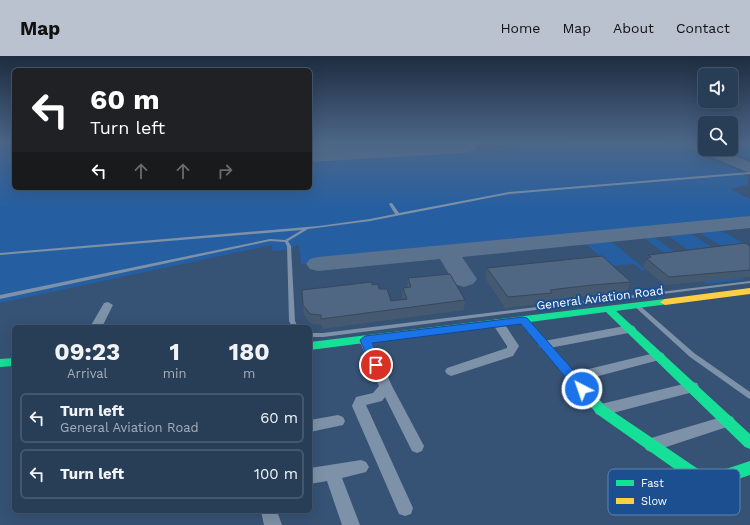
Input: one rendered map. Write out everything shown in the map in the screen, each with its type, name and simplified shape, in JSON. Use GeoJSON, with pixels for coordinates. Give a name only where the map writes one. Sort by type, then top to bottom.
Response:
{"type":"FeatureCollection","features":[{"type":"Feature","properties":{"kind":"main road","name":"General Aviation Road"},"geometry":{"type":"LineString","coordinates":[[312,346],[750,291]]}},
{"type":"Feature","properties":{"kind":"main road"},"geometry":{"type":"LineString","coordinates":[[608,308],[750,443]]}},
{"type":"Feature","properties":{"kind":"main road"},"geometry":{"type":"LineString","coordinates":[[523,320],[601,410],[688,469]]}},
{"type":"Feature","properties":{"kind":"main road"},"geometry":{"type":"LineString","coordinates":[[0,363],[12,362]]}},
{"type":"Feature","properties":{"kind":"main road"},"geometry":{"type":"LineString","coordinates":[[740,471],[750,468]]}},
{"type":"Feature","properties":{"kind":"street"},"geometry":{"type":"LineString","coordinates":[[97,325],[108,305]]}},
{"type":"Feature","properties":{"kind":"street"},"geometry":{"type":"LineString","coordinates":[[451,371],[512,350],[513,346],[498,323]]}},
{"type":"Feature","properties":{"kind":"street"},"geometry":{"type":"LineString","coordinates":[[544,345],[630,329]]}},
{"type":"Feature","properties":{"kind":"street"},"geometry":{"type":"LineString","coordinates":[[365,340],[386,387],[417,446]]}},
{"type":"Feature","properties":{"kind":"street"},"geometry":{"type":"LineString","coordinates":[[572,378],[659,356]]}},
{"type":"Feature","properties":{"kind":"street"},"geometry":{"type":"LineString","coordinates":[[386,387],[377,397],[361,401],[358,406],[405,508]]}},
{"type":"Feature","properties":{"kind":"street"},"geometry":{"type":"LineString","coordinates":[[601,410],[692,387]]}},
{"type":"Feature","properties":{"kind":"street"},"geometry":{"type":"LineString","coordinates":[[312,426],[338,421]]}},
{"type":"Feature","properties":{"kind":"street"},"geometry":{"type":"LineString","coordinates":[[651,445],[728,421]]}},
{"type":"Feature","properties":{"kind":"street"},"geometry":{"type":"LineString","coordinates":[[312,476],[361,467]]}},
{"type":"Feature","properties":{"kind":"street"},"geometry":{"type":"LineString","coordinates":[[332,472],[352,525]]}},
{"type":"Feature","properties":{"kind":"street"},"geometry":{"type":"LineString","coordinates":[[270,513],[273,525]]}},
{"type":"Feature","properties":{"kind":"lane"},"geometry":{"type":"LineString","coordinates":[[0,254],[309,228],[370,220],[488,197],[529,191],[750,173]]}},
{"type":"Feature","properties":{"kind":"lane"},"geometry":{"type":"LineString","coordinates":[[391,204],[398,215]]}},
{"type":"Feature","properties":{"kind":"lane"},"geometry":{"type":"LineString","coordinates":[[0,297],[270,240],[286,241],[309,228]]}},
{"type":"Feature","properties":{"kind":"lane"},"geometry":{"type":"LineString","coordinates":[[286,241],[289,246],[292,322],[294,325]]}},
{"type":"Feature","properties":{"kind":"lane"},"geometry":{"type":"LineString","coordinates":[[312,335],[323,335],[750,282]]}},
{"type":"Feature","properties":{"kind":"lane"},"geometry":{"type":"LineString","coordinates":[[635,305],[692,355],[750,396]]}},
{"type":"Feature","properties":{"kind":"shaded area"},"geometry":{"type":"Polygon","coordinates":[[[0,164],[12,164],[12,190],[312,190],[312,164],[723,164],[737,170],[748,178],[747,185],[730,189],[750,199],[750,220],[301,264],[299,245],[293,246],[293,249],[272,251],[272,245],[0,303],[0,164]]]}},
{"type":"Feature","properties":{"kind":"shaded area"},"geometry":{"type":"Polygon","coordinates":[[[717,230],[726,233],[750,247],[731,252],[703,235],[702,232],[717,230]]]}},
{"type":"Feature","properties":{"kind":"shaded area"},"geometry":{"type":"Polygon","coordinates":[[[690,233],[721,253],[708,255],[745,279],[707,284],[644,238],[654,237],[682,257],[676,258],[708,281],[738,278],[697,256],[668,236],[690,233]]]}},
{"type":"Feature","properties":{"kind":"shaded area"},"geometry":{"type":"Polygon","coordinates":[[[611,241],[646,270],[641,270],[634,264],[611,266],[586,244],[611,241]]]}},
{"type":"Feature","properties":{"kind":"building"},"geometry":{"type":"Polygon","coordinates":[[[745,243],[750,246],[750,270],[669,277],[647,259],[651,257],[648,255],[745,243]]]}},
{"type":"Feature","properties":{"kind":"building"},"geometry":{"type":"Polygon","coordinates":[[[602,256],[631,282],[550,290],[552,293],[508,297],[487,268],[602,256]]]}},
{"type":"Feature","properties":{"kind":"building"},"geometry":{"type":"Polygon","coordinates":[[[450,274],[465,300],[321,319],[321,315],[310,314],[303,305],[302,290],[372,282],[372,285],[378,284],[379,289],[387,289],[391,301],[407,299],[403,288],[411,287],[408,278],[450,274]]]}},
{"type":"Feature","properties":{"kind":"taxiway"},"geometry":{"type":"LineString","coordinates":[[740,164],[750,168]]}},
{"type":"Feature","properties":{"kind":"taxiway"},"geometry":{"type":"LineString","coordinates":[[318,264],[750,222]]}},
{"type":"Feature","properties":{"kind":"taxiway"},"geometry":{"type":"LineString","coordinates":[[448,252],[464,279]]}},
{"type":"Feature","properties":{"kind":"traffic: fast"},"geometry":{"type":"LineString","coordinates":[[312,346],[665,302]]}},
{"type":"Feature","properties":{"kind":"traffic: fast"},"geometry":{"type":"LineString","coordinates":[[608,309],[750,443]]}},
{"type":"Feature","properties":{"kind":"traffic: fast"},"geometry":{"type":"LineString","coordinates":[[523,320],[601,410],[687,469]]}},
{"type":"Feature","properties":{"kind":"traffic: fast"},"geometry":{"type":"LineString","coordinates":[[0,363],[12,362]]}},
{"type":"Feature","properties":{"kind":"traffic: fast"},"geometry":{"type":"LineString","coordinates":[[740,471],[750,468]]}},
{"type":"Feature","properties":{"kind":"traffic: slow"},"geometry":{"type":"LineString","coordinates":[[665,302],[750,291]]}},
{"type":"Feature","properties":{"kind":"route"},"geometry":{"type":"LineString","coordinates":[[376,365],[365,340],[523,320],[582,389]]}}]}
